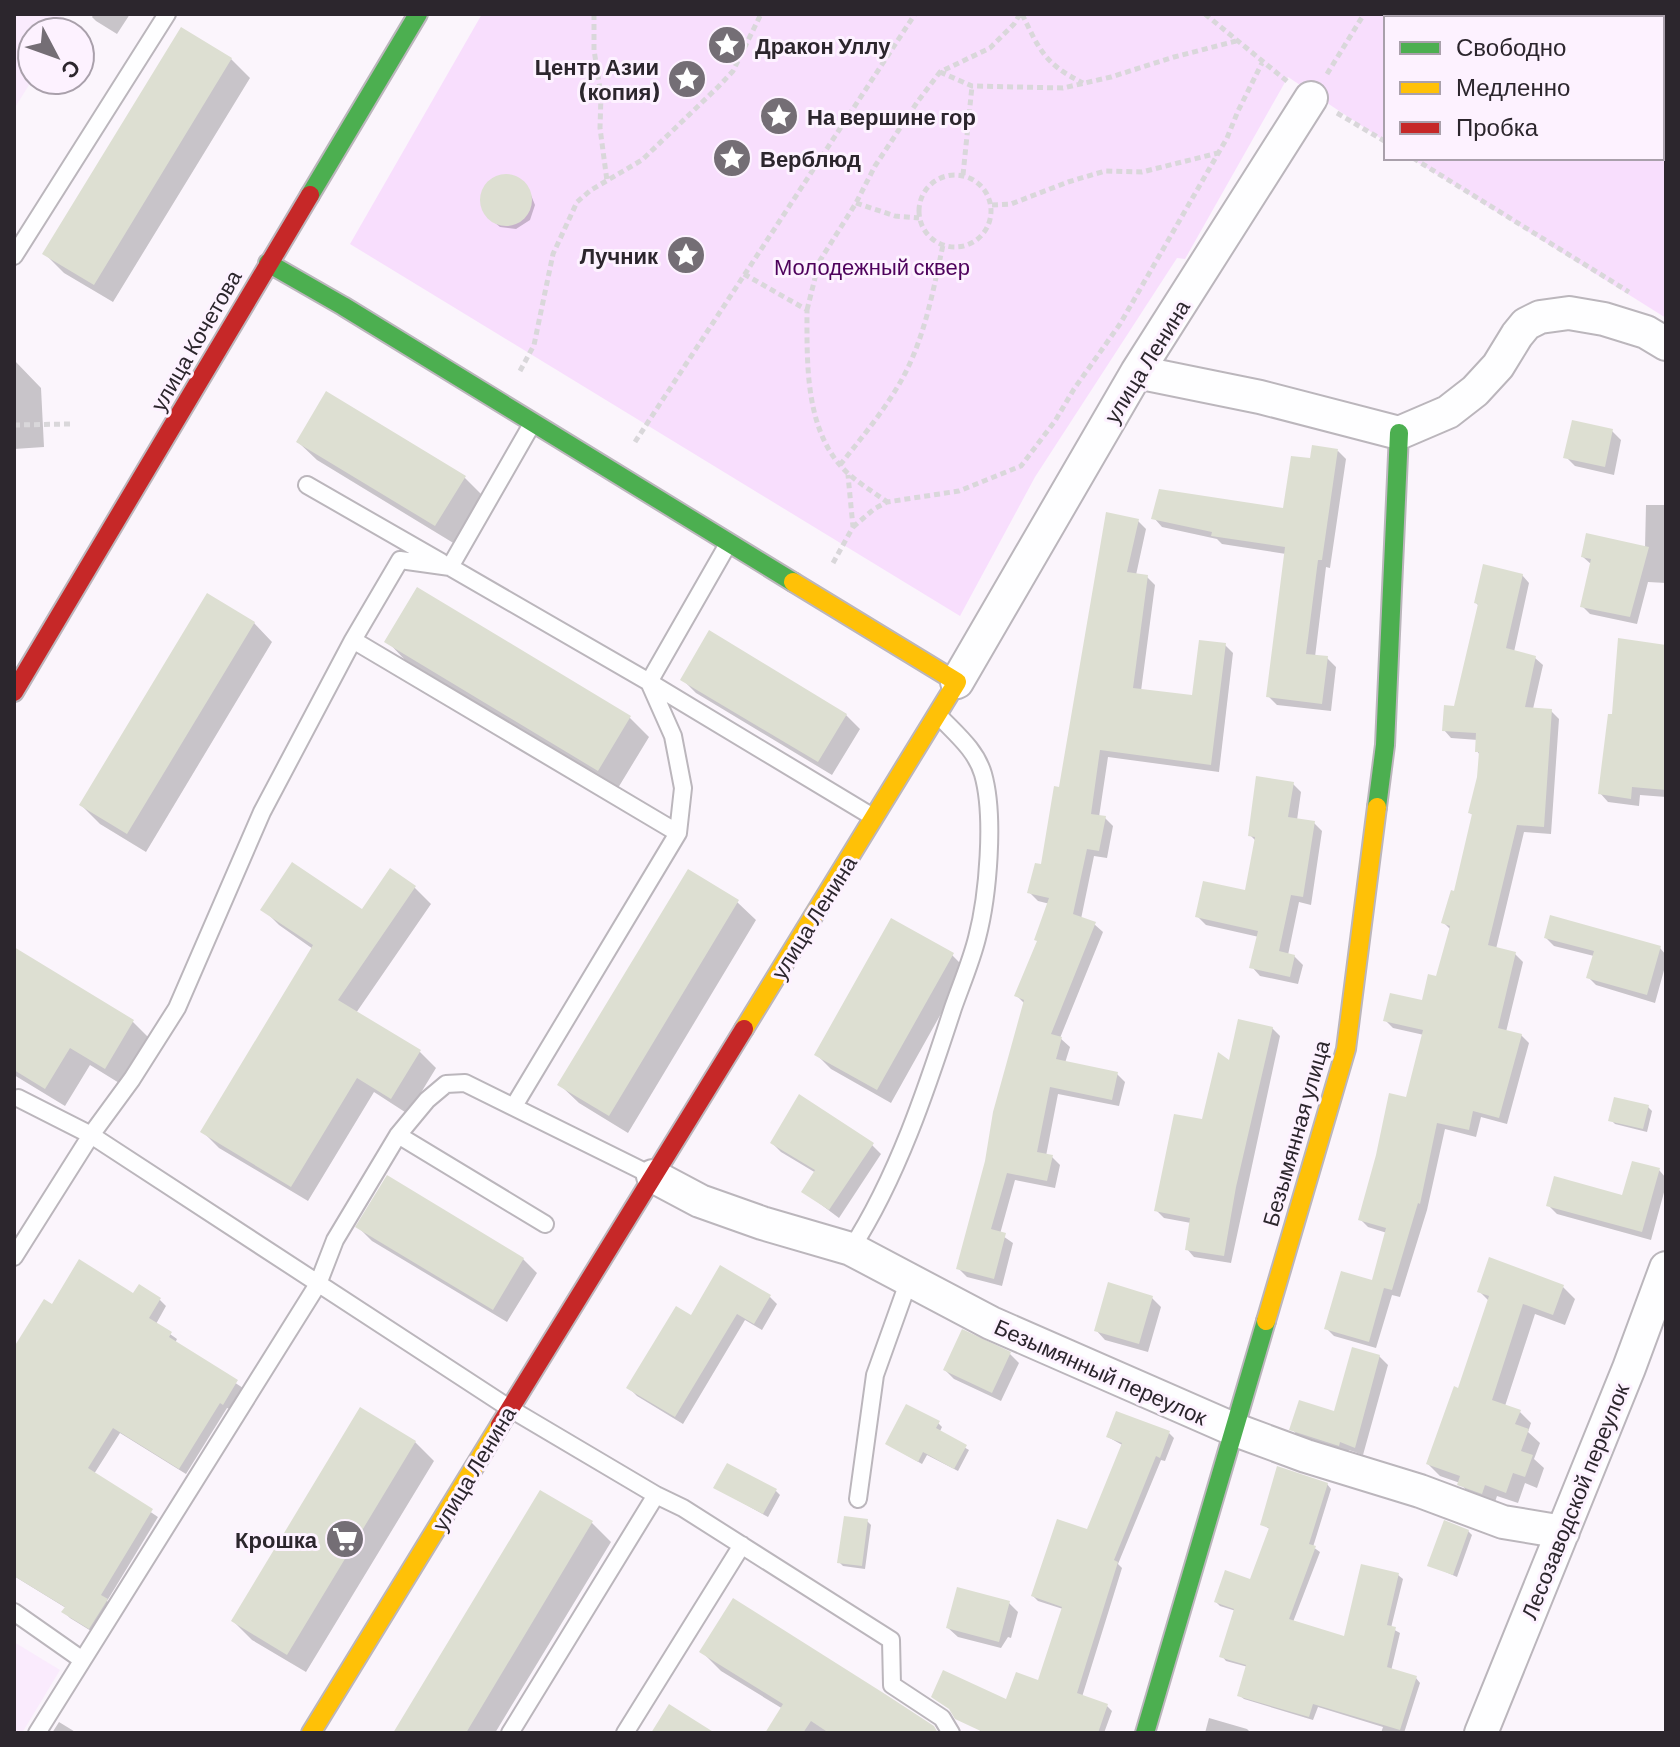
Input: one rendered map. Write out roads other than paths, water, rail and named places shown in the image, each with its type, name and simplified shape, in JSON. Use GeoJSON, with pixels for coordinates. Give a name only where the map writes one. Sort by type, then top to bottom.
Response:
{"type":"FeatureCollection","features":[{"type":"Feature","properties":{"kind":"street","name":"улица Кочетова"},"geometry":{"type":"LineString","coordinates":[[14,692],[418,14]]}},
{"type":"Feature","properties":{"kind":"street","name":"улица Ленина"},"geometry":{"type":"LineString","coordinates":[[311,1733],[957,682],[1137,372],[1311,98]]}},
{"type":"Feature","properties":{"kind":"street"},"geometry":{"type":"LineString","coordinates":[[268,263],[957,682]]}},
{"type":"Feature","properties":{"kind":"street"},"geometry":{"type":"LineString","coordinates":[[1137,372],[1260,397],[1399,433],[1448,412],[1475,391],[1498,366],[1526,324],[1540,317],[1569,313],[1604,319],[1646,332],[1666,344]]}},
{"type":"Feature","properties":{"kind":"street","name":"Безымянная улица"},"geometry":{"type":"LineString","coordinates":[[1145,1733],[1346,1049],[1385,745],[1399,433]]}},
{"type":"Feature","properties":{"kind":"street","name":"Безымянный переулок"},"geometry":{"type":"LineString","coordinates":[[653,1176],[700,1201],[851,1249],[991,1323],[1233,1429],[1503,1522],[1563,1532]]}},
{"type":"Feature","properties":{"kind":"street","name":"Лесозаводской переулок"},"geometry":{"type":"LineString","coordinates":[[1481,1733],[1629,1368],[1666,1268]]}},
{"type":"Feature","properties":{"kind":"lane"},"geometry":{"type":"LineString","coordinates":[[14,256],[167,14]]}},
{"type":"Feature","properties":{"kind":"lane"},"geometry":{"type":"LineString","coordinates":[[450,567],[532,422]]}},
{"type":"Feature","properties":{"kind":"lane"},"geometry":{"type":"LineString","coordinates":[[307,485],[649,682],[874,818]]}},
{"type":"Feature","properties":{"kind":"lane"},"geometry":{"type":"LineString","coordinates":[[649,682],[729,543]]}},
{"type":"Feature","properties":{"kind":"lane"},"geometry":{"type":"LineString","coordinates":[[14,1257],[177,1008],[262,812],[353,640],[400,560],[450,567]]}},
{"type":"Feature","properties":{"kind":"lane"},"geometry":{"type":"LineString","coordinates":[[353,640],[678,833]]}},
{"type":"Feature","properties":{"kind":"lane"},"geometry":{"type":"LineString","coordinates":[[514,1106],[678,833],[683,788],[673,736],[649,682]]}},
{"type":"Feature","properties":{"kind":"lane"},"geometry":{"type":"LineString","coordinates":[[851,1249],[869,1221],[937,1057],[977,939],[983,906],[987,861],[987,808],[983,775],[976,756],[937,714]]}},
{"type":"Feature","properties":{"kind":"lane"},"geometry":{"type":"LineString","coordinates":[[37,1733],[318,1284],[335,1240],[398,1135],[427,1100],[446,1084],[465,1083],[653,1176]]}},
{"type":"Feature","properties":{"kind":"lane"},"geometry":{"type":"LineString","coordinates":[[15,1099],[91,1135],[509,1408],[683,1508],[891,1640],[892,1685],[942,1718],[951,1733]]}},
{"type":"Feature","properties":{"kind":"lane"},"geometry":{"type":"LineString","coordinates":[[398,1135],[545,1224]]}},
{"type":"Feature","properties":{"kind":"lane"},"geometry":{"type":"LineString","coordinates":[[858,1499],[875,1375],[909,1280]]}},
{"type":"Feature","properties":{"kind":"lane"},"geometry":{"type":"LineString","coordinates":[[510,1733],[656,1495]]}},
{"type":"Feature","properties":{"kind":"lane"},"geometry":{"type":"LineString","coordinates":[[625,1733],[742,1545]]}},
{"type":"Feature","properties":{"kind":"lane"},"geometry":{"type":"LineString","coordinates":[[14,1612],[81,1659]]}},
{"type":"Feature","properties":{"kind":"place","name":"Дракон Уллу"},"geometry":{"type":"Point","coordinates":[727,45]}},
{"type":"Feature","properties":{"kind":"place","name":"Центр Азии (копия)"},"geometry":{"type":"Point","coordinates":[687,79]}},
{"type":"Feature","properties":{"kind":"place","name":"На вершине гор"},"geometry":{"type":"Point","coordinates":[779,116]}},
{"type":"Feature","properties":{"kind":"place","name":"Верблюд"},"geometry":{"type":"Point","coordinates":[732,158]}},
{"type":"Feature","properties":{"kind":"place","name":"Лучник"},"geometry":{"type":"Point","coordinates":[686,255]}},
{"type":"Feature","properties":{"kind":"place","name":"Крошка"},"geometry":{"type":"Point","coordinates":[345,1539]}},
{"type":"Feature","properties":{"kind":"park label","name":"Молодежный сквер"},"geometry":{"type":"Point","coordinates":[872,266]}}]}
